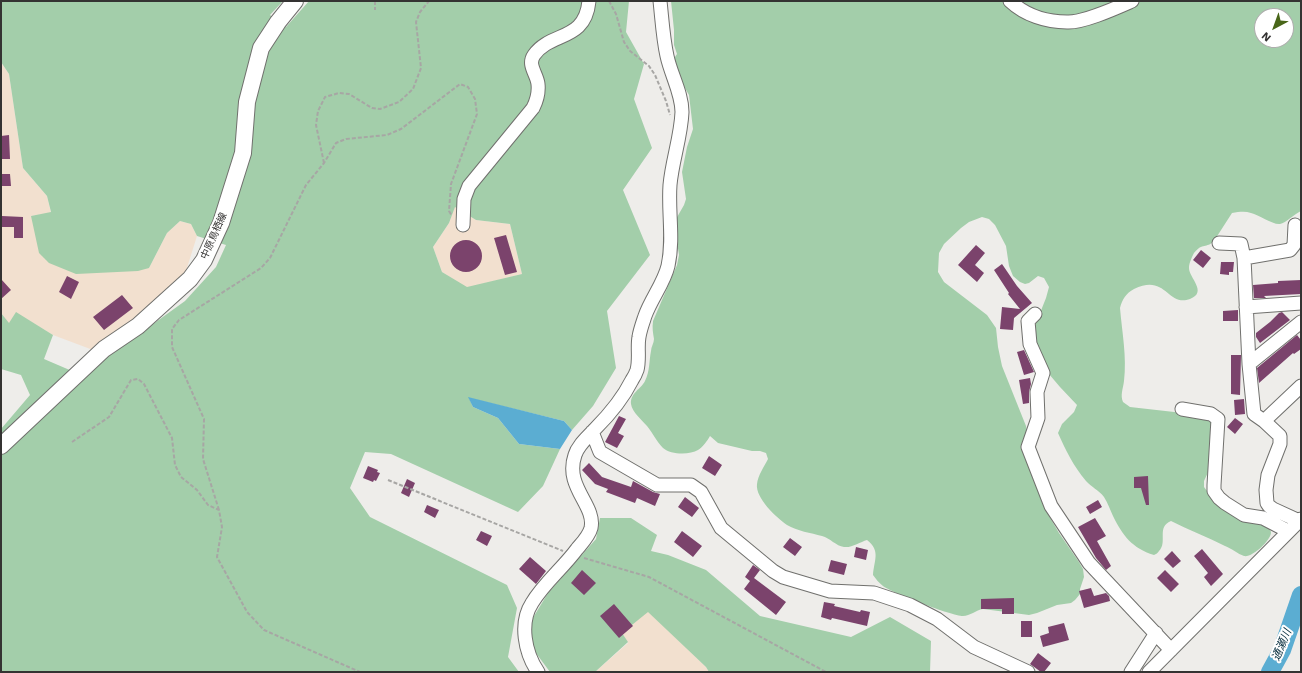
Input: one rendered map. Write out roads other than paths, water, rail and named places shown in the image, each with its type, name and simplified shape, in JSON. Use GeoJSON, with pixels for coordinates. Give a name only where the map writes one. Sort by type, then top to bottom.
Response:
{"type":"FeatureCollection","features":[{"type":"Feature","properties":{"kind":"main road","name":"中原鳥栖線"},"geometry":{"type":"LineString","coordinates":[[1,446],[104,349],[138,326],[190,279],[204,260],[221,223],[243,153],[247,102],[261,48],[278,22],[295,1]]}},
{"type":"Feature","properties":{"kind":"street"},"geometry":{"type":"LineString","coordinates":[[463,225],[464,199],[469,186],[533,108],[538,98],[538,83],[531,66],[534,55],[545,45],[571,33],[577,28],[588,10],[589,1]]}},
{"type":"Feature","properties":{"kind":"street"},"geometry":{"type":"LineString","coordinates":[[538,672],[531,659],[526,642],[525,629],[531,604],[585,539],[590,529],[592,520],[573,477],[572,464],[575,453],[584,440],[608,416],[626,393],[637,370],[639,336],[645,314],[668,268],[672,246],[670,184],[682,111],[680,97],[667,57],[660,1]]}},
{"type":"Feature","properties":{"kind":"street"},"geometry":{"type":"LineString","coordinates":[[1010,1],[1019,9],[1042,20],[1068,23],[1091,17],[1132,1]]}},
{"type":"Feature","properties":{"kind":"street"},"geometry":{"type":"LineString","coordinates":[[1244,258],[1290,250],[1294,245],[1295,225]]}},
{"type":"Feature","properties":{"kind":"street"},"geometry":{"type":"LineString","coordinates":[[1149,672],[1300,520],[1273,509],[1267,503],[1266,490],[1268,475],[1280,444],[1280,436],[1254,414],[1249,364],[1244,258],[1241,244],[1219,243]]}},
{"type":"Feature","properties":{"kind":"street"},"geometry":{"type":"LineString","coordinates":[[1246,307],[1301,303]]}},
{"type":"Feature","properties":{"kind":"street"},"geometry":{"type":"LineString","coordinates":[[1035,314],[1028,321],[1030,344],[1043,373],[1037,392],[1038,418],[1028,447],[1051,506],[1089,563],[1172,650]]}},
{"type":"Feature","properties":{"kind":"street"},"geometry":{"type":"LineString","coordinates":[[1249,364],[1301,322]]}},
{"type":"Feature","properties":{"kind":"street"},"geometry":{"type":"LineString","coordinates":[[1264,421],[1301,386]]}},
{"type":"Feature","properties":{"kind":"street"},"geometry":{"type":"LineString","coordinates":[[1182,409],[1210,414],[1218,419],[1214,491],[1219,498],[1244,515],[1263,518],[1288,531]]}},
{"type":"Feature","properties":{"kind":"street"},"geometry":{"type":"LineString","coordinates":[[592,432],[600,452],[657,485],[691,485],[701,492],[722,528],[773,571],[783,577],[830,591],[874,593],[910,604],[937,619],[974,647],[1028,672]]}},
{"type":"Feature","properties":{"kind":"street"},"geometry":{"type":"LineString","coordinates":[[1131,672],[1156,633]]}},
{"type":"Feature","properties":{"kind":"water"},"geometry":{"type":"Polygon","coordinates":[[[468,397],[564,421],[572,430],[560,449],[519,444],[498,418],[473,407],[468,397]]]}},
{"type":"Feature","properties":{"kind":"waterway","name":"通瀬川"},"geometry":{"type":"LineString","coordinates":[[1270,672],[1282,650],[1301,595]]}}]}
